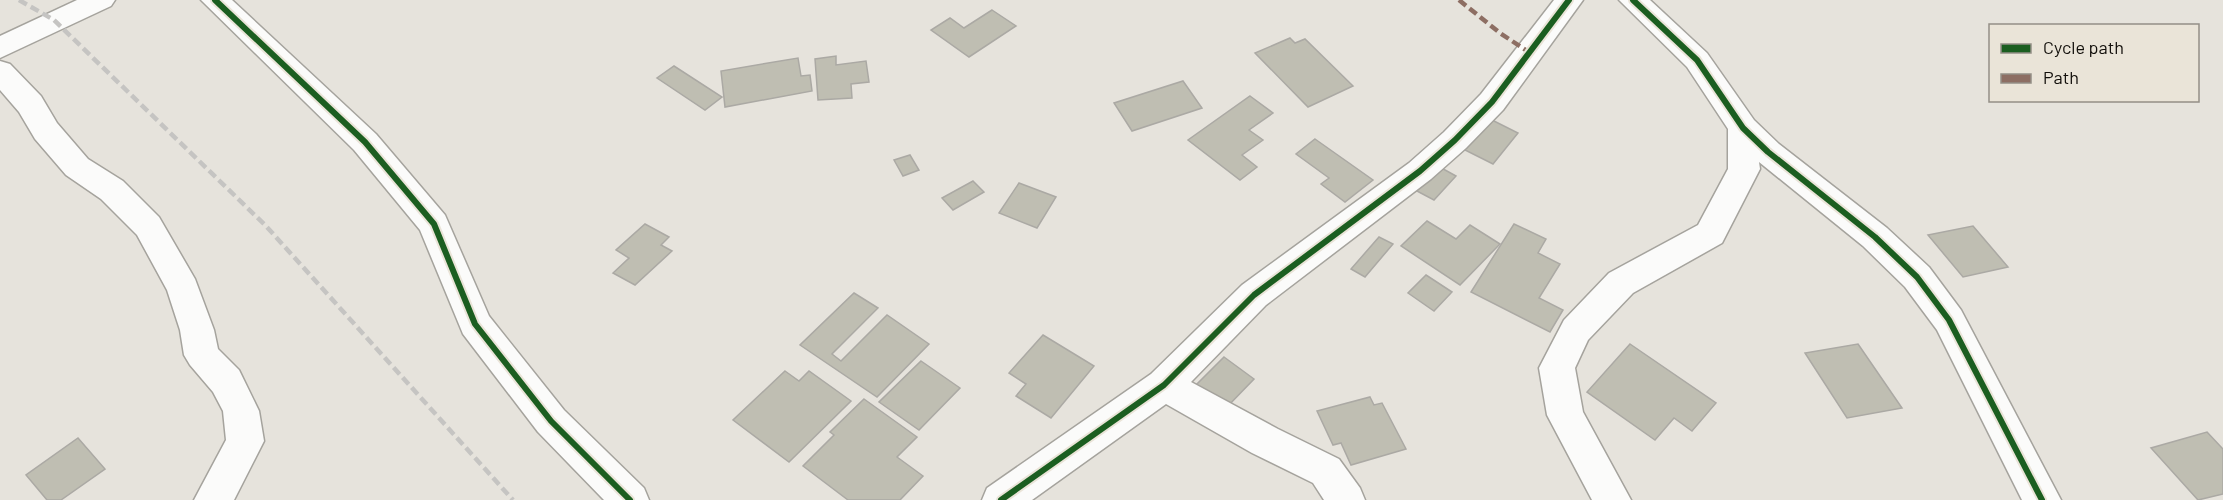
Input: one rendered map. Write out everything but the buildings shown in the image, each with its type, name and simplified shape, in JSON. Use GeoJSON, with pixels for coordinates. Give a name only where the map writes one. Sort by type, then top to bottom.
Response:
{"type":"FeatureCollection","features":[{"type":"Feature","properties":{"kind":"street"},"geometry":{"type":"LineString","coordinates":[[101,0],[2,57],[46,131],[77,167],[112,190],[147,226],[183,289],[197,330],[202,355],[226,381],[241,411],[245,441],[213,500]]}},
{"type":"Feature","properties":{"kind":"street"},"geometry":{"type":"LineString","coordinates":[[215,0],[366,142],[434,224],[475,324],[551,421],[630,500]]}},
{"type":"Feature","properties":{"kind":"street"},"geometry":{"type":"LineString","coordinates":[[1001,500],[1164,385],[1254,295],[1420,171],[1455,140],[1492,102],[1569,0]]}},
{"type":"Feature","properties":{"kind":"street"},"geometry":{"type":"LineString","coordinates":[[1632,0],[1697,60],[1743,128],[1768,152],[1875,237],[1917,277],[1949,320],[2042,500]]}},
{"type":"Feature","properties":{"kind":"street"},"geometry":{"type":"LineString","coordinates":[[1612,500],[1564,415],[1557,368],[1576,330],[1621,283],[1710,234],[1744,169],[1743,128]]}},
{"type":"Feature","properties":{"kind":"street"},"geometry":{"type":"LineString","coordinates":[[1164,385],[1265,441],[1326,471],[1346,500]]}},
{"type":"Feature","properties":{"kind":"railway"},"geometry":{"type":"LineString","coordinates":[[19,0],[54,20],[266,226],[513,500]]}},
{"type":"Feature","properties":{"kind":"marked path"},"geometry":{"type":"LineString","coordinates":[[1459,0],[1500,33],[1530,53]]}},
{"type":"Feature","properties":{"kind":"cycle path"},"geometry":{"type":"LineString","coordinates":[[215,0],[365,142],[434,224],[475,324],[551,421],[630,500]]}},
{"type":"Feature","properties":{"kind":"cycle path"},"geometry":{"type":"LineString","coordinates":[[1001,500],[1164,385],[1254,295],[1420,171],[1455,140],[1492,102],[1569,0]]}},
{"type":"Feature","properties":{"kind":"cycle path"},"geometry":{"type":"LineString","coordinates":[[1633,0],[1697,60],[1743,128],[1768,152],[1875,237],[1917,277],[1949,320],[2042,500]]}}]}
